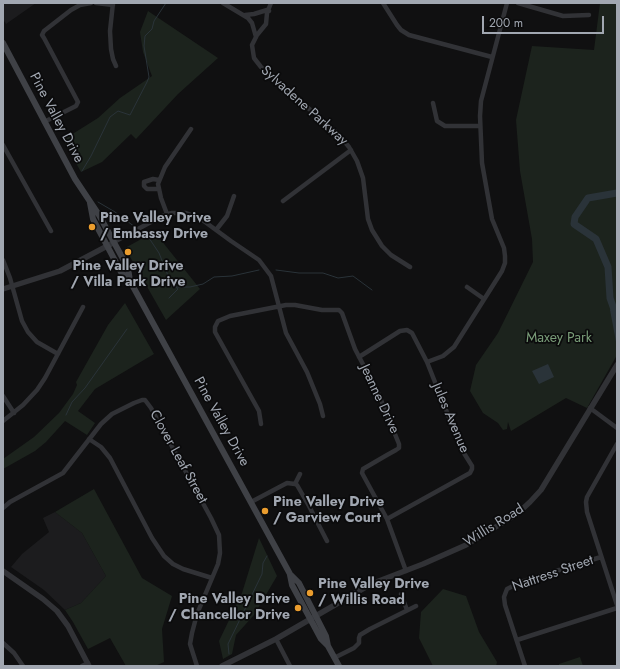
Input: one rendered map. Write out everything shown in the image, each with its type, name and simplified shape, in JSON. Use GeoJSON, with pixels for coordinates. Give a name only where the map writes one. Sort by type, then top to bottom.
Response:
{"type":"FeatureCollection","features":[{"type":"Feature","properties":{"kind":"main road","name":"Pine Valley Drive"},"geometry":{"type":"LineString","coordinates":[[3,43],[75,179],[99,216],[128,268],[130,281]]}},
{"type":"Feature","properties":{"kind":"main road","name":"Pine Valley Drive"},"geometry":{"type":"LineString","coordinates":[[90,203],[93,219],[122,272],[130,281],[251,502],[290,574],[292,585],[326,636],[328,646],[339,666]]}},
{"type":"Feature","properties":{"kind":"street"},"geometry":{"type":"LineString","coordinates":[[44,122],[76,106],[78,102],[42,34],[71,10],[80,5],[92,3]]}},
{"type":"Feature","properties":{"kind":"street"},"geometry":{"type":"LineString","coordinates":[[96,3],[113,4],[110,31],[112,59],[116,66]]}},
{"type":"Feature","properties":{"kind":"street"},"geometry":{"type":"LineString","coordinates":[[223,3],[244,14],[248,18],[252,24],[256,37]]}},
{"type":"Feature","properties":{"kind":"street","name":"Sylvadene Parkway"},"geometry":{"type":"LineString","coordinates":[[271,3],[266,24],[252,45],[252,54],[258,64],[338,134],[351,150],[363,178],[368,219],[372,230],[382,246],[391,255],[410,267]]}},
{"type":"Feature","properties":{"kind":"street"},"geometry":{"type":"LineString","coordinates":[[383,3],[397,25],[409,35],[492,57]]}},
{"type":"Feature","properties":{"kind":"street"},"geometry":{"type":"LineString","coordinates":[[427,362],[443,356],[452,349],[504,266],[504,248],[492,218],[481,159],[480,126],[481,101],[506,3]]}},
{"type":"Feature","properties":{"kind":"street"},"geometry":{"type":"LineString","coordinates":[[518,3],[563,16],[589,15]]}},
{"type":"Feature","properties":{"kind":"street"},"geometry":{"type":"LineString","coordinates":[[244,14],[254,14],[267,10],[269,11]]}},
{"type":"Feature","properties":{"kind":"street"},"geometry":{"type":"LineString","coordinates":[[433,103],[437,121],[445,126],[480,126]]}},
{"type":"Feature","properties":{"kind":"street"},"geometry":{"type":"LineString","coordinates":[[167,214],[158,189],[159,180],[165,167],[191,130]]}},
{"type":"Feature","properties":{"kind":"street"},"geometry":{"type":"LineString","coordinates":[[3,145],[5,154],[51,231]]}},
{"type":"Feature","properties":{"kind":"street"},"geometry":{"type":"LineString","coordinates":[[283,201],[351,150]]}},
{"type":"Feature","properties":{"kind":"street"},"geometry":{"type":"LineString","coordinates":[[158,189],[147,189],[144,186],[144,182],[152,179],[159,180]]}},
{"type":"Feature","properties":{"kind":"street"},"geometry":{"type":"LineString","coordinates":[[216,230],[227,216],[234,196]]}},
{"type":"Feature","properties":{"kind":"street"},"geometry":{"type":"LineString","coordinates":[[3,289],[60,271],[167,214],[177,212],[191,214],[201,218],[255,256],[266,267],[272,279],[286,333],[307,372],[320,404],[323,416]]}},
{"type":"Feature","properties":{"kind":"street"},"geometry":{"type":"LineString","coordinates":[[3,260],[22,321],[28,332],[37,342],[58,354]]}},
{"type":"Feature","properties":{"kind":"street"},"geometry":{"type":"LineString","coordinates":[[467,287],[484,299]]}},
{"type":"Feature","properties":{"kind":"street","name":"Jeanne Drive"},"geometry":{"type":"LineString","coordinates":[[279,307],[295,305],[322,310],[339,310],[342,313],[352,344],[380,395],[399,444],[399,448],[362,471],[387,519],[406,571]]}},
{"type":"Feature","properties":{"kind":"street"},"geometry":{"type":"LineString","coordinates":[[3,421],[14,413],[37,390],[83,307]]}},
{"type":"Feature","properties":{"kind":"street"},"geometry":{"type":"LineString","coordinates":[[261,424],[258,410],[217,335],[215,327],[218,321],[230,316],[279,307]]}},
{"type":"Feature","properties":{"kind":"street","name":"Jules Avenue"},"geometry":{"type":"LineString","coordinates":[[359,357],[403,329],[410,331],[427,362],[462,450],[472,466],[470,473],[387,519]]}},
{"type":"Feature","properties":{"kind":"street","name":"Willis Road"},"geometry":{"type":"LineString","coordinates":[[222,666],[276,639],[371,584],[406,571],[466,545],[524,509],[541,490],[616,367]]}},
{"type":"Feature","properties":{"kind":"street"},"geometry":{"type":"LineString","coordinates":[[3,396],[14,413]]}},
{"type":"Feature","properties":{"kind":"street","name":"Clover Leaf Street"},"geometry":{"type":"LineString","coordinates":[[3,508],[10,502],[63,473],[100,424],[112,414],[142,400],[148,402],[218,530],[220,553],[212,578],[197,614],[190,644],[196,666]]}},
{"type":"Feature","properties":{"kind":"street"},"geometry":{"type":"LineString","coordinates":[[590,408],[617,428]]}},
{"type":"Feature","properties":{"kind":"street"},"geometry":{"type":"LineString","coordinates":[[89,439],[101,447],[110,458],[152,538],[164,556],[173,564],[183,569],[212,578]]}},
{"type":"Feature","properties":{"kind":"street"},"geometry":{"type":"LineString","coordinates":[[525,666],[517,640],[617,607],[587,512],[586,502],[587,497],[617,444]]}},
{"type":"Feature","properties":{"kind":"street"},"geometry":{"type":"LineString","coordinates":[[295,484],[300,474]]}},
{"type":"Feature","properties":{"kind":"street"},"geometry":{"type":"LineString","coordinates":[[251,502],[287,483],[297,485],[327,541]]}},
{"type":"Feature","properties":{"kind":"street","name":"Nattress Street"},"geometry":{"type":"LineString","coordinates":[[517,640],[505,605],[505,592],[510,586],[601,557]]}},
{"type":"Feature","properties":{"kind":"street"},"geometry":{"type":"LineString","coordinates":[[3,571],[43,599],[57,612],[68,626],[88,664],[82,666]]}},
{"type":"Feature","properties":{"kind":"street"},"geometry":{"type":"LineString","coordinates":[[401,594],[407,610]]}},
{"type":"Feature","properties":{"kind":"street"},"geometry":{"type":"LineString","coordinates":[[334,658],[359,644],[358,638],[360,635],[416,606]]}},
{"type":"Feature","properties":{"kind":"street"},"geometry":{"type":"LineString","coordinates":[[276,639],[290,666]]}},
{"type":"Feature","properties":{"kind":"street"},"geometry":{"type":"LineString","coordinates":[[3,643],[14,653],[23,666]]}},
{"type":"Feature","properties":{"kind":"shaded area"},"geometry":{"type":"Polygon","coordinates":[[[3,3],[36,3],[6,24],[3,19],[3,3]]]}},
{"type":"Feature","properties":{"kind":"shaded area"},"geometry":{"type":"Polygon","coordinates":[[[611,309],[617,312],[617,347],[610,310],[611,309]]]}},
{"type":"Feature","properties":{"kind":"shaded area"},"geometry":{"type":"Polygon","coordinates":[[[548,364],[554,377],[539,384],[532,371],[548,364]]]}},
{"type":"Feature","properties":{"kind":"shaded area"},"geometry":{"type":"Polygon","coordinates":[[[55,512],[82,533],[106,576],[81,603],[65,610],[44,590],[11,567],[22,554],[49,532],[43,518],[55,512]]]}},
{"type":"Feature","properties":{"kind":"green space","name":"Maxey Park"},"geometry":{"type":"Polygon","coordinates":[[[600,3],[617,3],[617,355],[587,408],[566,398],[511,431],[508,422],[507,429],[503,430],[498,423],[483,413],[470,391],[476,365],[498,333],[533,262],[532,239],[520,171],[516,120],[532,46],[594,50],[600,3]]]}},
{"type":"Feature","properties":{"kind":"green space"},"geometry":{"type":"Polygon","coordinates":[[[148,11],[218,58],[178,94],[136,139],[131,134],[102,162],[81,172],[63,140],[98,118],[120,98],[152,76],[143,52],[140,32],[148,11]]]}},
{"type":"Feature","properties":{"kind":"green space"},"geometry":{"type":"Polygon","coordinates":[[[153,230],[200,289],[166,320],[125,248],[145,237],[153,230]]]}},
{"type":"Feature","properties":{"kind":"green space"},"geometry":{"type":"Polygon","coordinates":[[[125,303],[154,354],[95,389],[78,411],[95,423],[87,435],[65,421],[46,442],[35,451],[3,469],[3,459],[34,437],[59,413],[73,394],[77,385],[76,382],[108,325],[125,303]]]}},
{"type":"Feature","properties":{"kind":"green space"},"geometry":{"type":"Polygon","coordinates":[[[94,489],[142,578],[172,596],[162,629],[164,662],[155,666],[126,666],[110,638],[88,649],[65,610],[81,603],[106,576],[82,533],[55,512],[94,489]]]}},
{"type":"Feature","properties":{"kind":"green space"},"geometry":{"type":"Polygon","coordinates":[[[259,538],[277,576],[254,615],[236,635],[232,654],[223,659],[219,641],[242,593],[259,538]]]}},
{"type":"Feature","properties":{"kind":"green space"},"geometry":{"type":"Polygon","coordinates":[[[443,589],[466,596],[479,632],[497,662],[496,666],[433,666],[419,638],[421,612],[443,589]]]}},
{"type":"Feature","properties":{"kind":"green space"},"geometry":{"type":"Polygon","coordinates":[[[580,657],[583,666],[559,666],[559,664],[580,657]]]}},
{"type":"Feature","properties":{"kind":"waterway"},"geometry":{"type":"LineString","coordinates":[[82,171],[110,117],[118,111],[130,115],[147,82],[149,77],[144,46],[145,36],[152,29],[154,21],[166,3]]}},
{"type":"Feature","properties":{"kind":"waterway"},"geometry":{"type":"LineString","coordinates":[[617,193],[588,198],[575,217],[574,224],[596,239],[608,267],[610,298],[617,318]]}},
{"type":"Feature","properties":{"kind":"waterway"},"geometry":{"type":"LineString","coordinates":[[98,202],[115,212],[135,227]]}},
{"type":"Feature","properties":{"kind":"waterway"},"geometry":{"type":"LineString","coordinates":[[140,232],[149,238],[159,253],[171,283],[178,289],[169,298]]}},
{"type":"Feature","properties":{"kind":"waterway"},"geometry":{"type":"LineString","coordinates":[[176,287],[190,287],[203,284],[214,277],[232,276],[259,270]]}},
{"type":"Feature","properties":{"kind":"waterway"},"geometry":{"type":"LineString","coordinates":[[276,270],[299,273],[323,273],[338,278],[353,276],[372,290]]}},
{"type":"Feature","properties":{"kind":"waterway"},"geometry":{"type":"LineString","coordinates":[[66,415],[72,402],[85,388],[127,329]]}},
{"type":"Feature","properties":{"kind":"waterway"},"geometry":{"type":"LineString","coordinates":[[229,654],[228,644],[262,574],[263,563],[267,556]]}},
{"type":"Feature","properties":{"kind":"place","name":"Pine Valley Drive / Embassy Drive"},"geometry":{"type":"Point","coordinates":[92,227]}},
{"type":"Feature","properties":{"kind":"place","name":"Pine Valley Drive / Villa Park Drive"},"geometry":{"type":"Point","coordinates":[128,252]}},
{"type":"Feature","properties":{"kind":"place","name":"Pine Valley Drive / Garview Court"},"geometry":{"type":"Point","coordinates":[265,511]}},
{"type":"Feature","properties":{"kind":"place","name":"Pine Valley Drive / Willis Road"},"geometry":{"type":"Point","coordinates":[310,593]}},
{"type":"Feature","properties":{"kind":"place","name":"Pine Valley Drive / Chancellor Drive"},"geometry":{"type":"Point","coordinates":[298,608]}}]}
